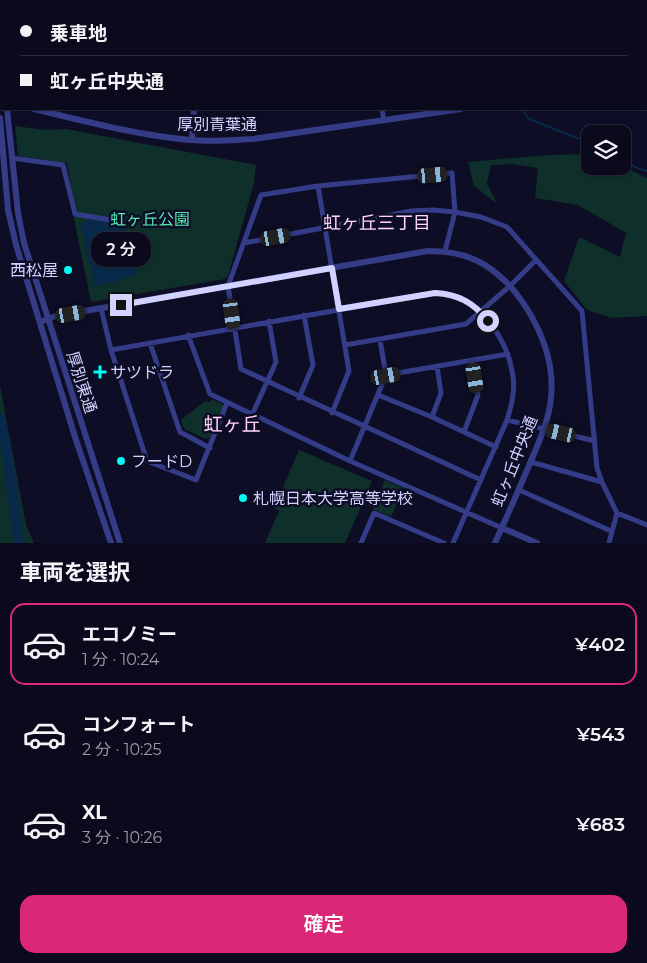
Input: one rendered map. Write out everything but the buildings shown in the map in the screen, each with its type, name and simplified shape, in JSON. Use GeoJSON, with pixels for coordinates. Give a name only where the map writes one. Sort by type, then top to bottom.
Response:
{"type":"FeatureCollection","features":[{"type":"Feature","properties":{"kind":"street","name":"厚別東通"},"geometry":{"type":"LineString","coordinates":[[7,110],[18,213],[24,243],[120,543]]}},
{"type":"Feature","properties":{"kind":"street","name":"厚別青葉通"},"geometry":{"type":"LineString","coordinates":[[41,110],[146,134],[192,140],[253,139],[454,110]]}},
{"type":"Feature","properties":{"kind":"street"},"geometry":{"type":"LineString","coordinates":[[192,140],[194,110]]}},
{"type":"Feature","properties":{"kind":"street"},"geometry":{"type":"LineString","coordinates":[[382,110],[384,120]]}},
{"type":"Feature","properties":{"kind":"street","name":"厚別東通"},"geometry":{"type":"LineString","coordinates":[[0,118],[8,210],[16,245],[75,437],[111,543]]}},
{"type":"Feature","properties":{"kind":"street"},"geometry":{"type":"LineString","coordinates":[[12,158],[63,165],[75,214],[123,222]]}},
{"type":"Feature","properties":{"kind":"street"},"geometry":{"type":"LineString","coordinates":[[445,251],[455,212],[452,173],[318,186],[261,196],[228,286],[240,369],[299,398],[481,480]]}},
{"type":"Feature","properties":{"kind":"street"},"geometry":{"type":"LineString","coordinates":[[318,186],[350,371],[332,413]]}},
{"type":"Feature","properties":{"kind":"street"},"geometry":{"type":"LineString","coordinates":[[244,243],[411,212],[433,210],[480,217],[507,227],[582,311],[597,468],[616,513],[609,543]]}},
{"type":"Feature","properties":{"kind":"street","name":"虹ヶ丘中央通"},"geometry":{"type":"LineString","coordinates":[[40,322],[101,308],[428,251],[458,253],[478,260],[494,271],[510,286],[530,310],[543,338],[549,361],[552,398],[544,429],[495,543]]}},
{"type":"Feature","properties":{"kind":"street"},"geometry":{"type":"LineString","coordinates":[[345,345],[466,324],[510,286],[536,260]]}},
{"type":"Feature","properties":{"kind":"street"},"geometry":{"type":"LineString","coordinates":[[111,350],[435,293],[449,293],[463,298],[481,312],[495,330],[508,354],[513,372],[513,382],[512,404],[508,420],[453,543]]}},
{"type":"Feature","properties":{"kind":"street"},"geometry":{"type":"LineString","coordinates":[[101,308],[111,350],[147,461],[196,480],[227,403]]}},
{"type":"Feature","properties":{"kind":"street"},"geometry":{"type":"LineString","coordinates":[[299,398],[313,366],[304,316]]}},
{"type":"Feature","properties":{"kind":"street"},"geometry":{"type":"LineString","coordinates":[[252,415],[276,362],[269,321]]}},
{"type":"Feature","properties":{"kind":"street"},"geometry":{"type":"LineString","coordinates":[[188,336],[210,394],[350,461],[536,543]]}},
{"type":"Feature","properties":{"kind":"street"},"geometry":{"type":"LineString","coordinates":[[350,461],[386,376],[380,340]]}},
{"type":"Feature","properties":{"kind":"street"},"geometry":{"type":"LineString","coordinates":[[150,343],[180,432],[210,448]]}},
{"type":"Feature","properties":{"kind":"street"},"geometry":{"type":"LineString","coordinates":[[386,376],[508,354]]}},
{"type":"Feature","properties":{"kind":"street"},"geometry":{"type":"LineString","coordinates":[[464,432],[478,395],[472,360]]}},
{"type":"Feature","properties":{"kind":"street"},"geometry":{"type":"LineString","coordinates":[[432,417],[440,392],[437,366]]}},
{"type":"Feature","properties":{"kind":"street"},"geometry":{"type":"LineString","coordinates":[[378,395],[432,417],[496,447]]}},
{"type":"Feature","properties":{"kind":"street"},"geometry":{"type":"LineString","coordinates":[[508,420],[595,441]]}},
{"type":"Feature","properties":{"kind":"street"},"geometry":{"type":"LineString","coordinates":[[531,462],[602,482]]}},
{"type":"Feature","properties":{"kind":"street"},"geometry":{"type":"LineString","coordinates":[[519,490],[612,531]]}},
{"type":"Feature","properties":{"kind":"street"},"geometry":{"type":"LineString","coordinates":[[102,514],[110,512]]}},
{"type":"Feature","properties":{"kind":"street"},"geometry":{"type":"LineString","coordinates":[[361,543],[374,513],[444,543]]}},
{"type":"Feature","properties":{"kind":"street"},"geometry":{"type":"LineString","coordinates":[[616,513],[647,525]]}},
{"type":"Feature","properties":{"kind":"green space","name":"虹ヶ丘公園"},"geometry":{"type":"Polygon","coordinates":[[[15,126],[46,130],[66,129],[256,165],[254,183],[228,276],[225,279],[91,302],[71,204],[74,203],[67,163],[18,156],[15,126]]]}},
{"type":"Feature","properties":{"kind":"green space"},"geometry":{"type":"Polygon","coordinates":[[[581,154],[581,175],[631,175],[631,170],[647,178],[647,316],[612,318],[587,310],[564,281],[579,237],[620,257],[626,233],[578,205],[535,198],[538,168],[513,164],[491,165],[487,183],[497,204],[474,186],[468,162],[581,154]]]}},
{"type":"Feature","properties":{"kind":"green space"},"geometry":{"type":"Polygon","coordinates":[[[0,386],[26,525],[34,543],[0,543],[0,386]]]}},
{"type":"Feature","properties":{"kind":"green space"},"geometry":{"type":"Polygon","coordinates":[[[212,399],[224,405],[210,438],[206,439],[184,429],[181,420],[205,401],[210,402],[212,399]]]}},
{"type":"Feature","properties":{"kind":"green space"},"geometry":{"type":"Polygon","coordinates":[[[299,450],[372,481],[345,543],[265,543],[279,511],[274,508],[299,450]]]}},
{"type":"Feature","properties":{"kind":"green space"},"geometry":{"type":"Polygon","coordinates":[[[385,480],[403,488],[391,517],[373,509],[385,480]]]}},
{"type":"Feature","properties":{"kind":"water"},"geometry":{"type":"Polygon","coordinates":[[[87,219],[119,223],[121,228],[125,228],[136,275],[95,287],[81,226],[87,219]]]}},
{"type":"Feature","properties":{"kind":"waterway"},"geometry":{"type":"LineString","coordinates":[[523,110],[529,119],[581,139]]}},
{"type":"Feature","properties":{"kind":"waterway"},"geometry":{"type":"LineString","coordinates":[[631,164],[647,171]]}},
{"type":"Feature","properties":{"kind":"waterway"},"geometry":{"type":"LineString","coordinates":[[0,418],[8,458],[19,543]]}},
{"type":"Feature","properties":{"kind":"place","name":"西松屋"},"geometry":{"type":"Point","coordinates":[68,270]}},
{"type":"Feature","properties":{"kind":"place","name":"サツドラ"},"geometry":{"type":"Point","coordinates":[100,372]}},
{"type":"Feature","properties":{"kind":"place","name":"フードD"},"geometry":{"type":"Point","coordinates":[121,461]}},
{"type":"Feature","properties":{"kind":"place","name":"札幌日本大学高等学校"},"geometry":{"type":"Point","coordinates":[243,498]}},
{"type":"Feature","properties":{"kind":"district","name":"虹ヶ丘三丁目"},"geometry":{"type":"Point","coordinates":[377,223]}},
{"type":"Feature","properties":{"kind":"district","name":"虹ヶ丘"},"geometry":{"type":"Point","coordinates":[232,424]}},
{"type":"Feature","properties":{"kind":"route"},"geometry":{"type":"LineString","coordinates":[[121,305],[332,268],[339,309],[435,293],[449,293],[463,298],[481,312],[488,321]]}}]}
